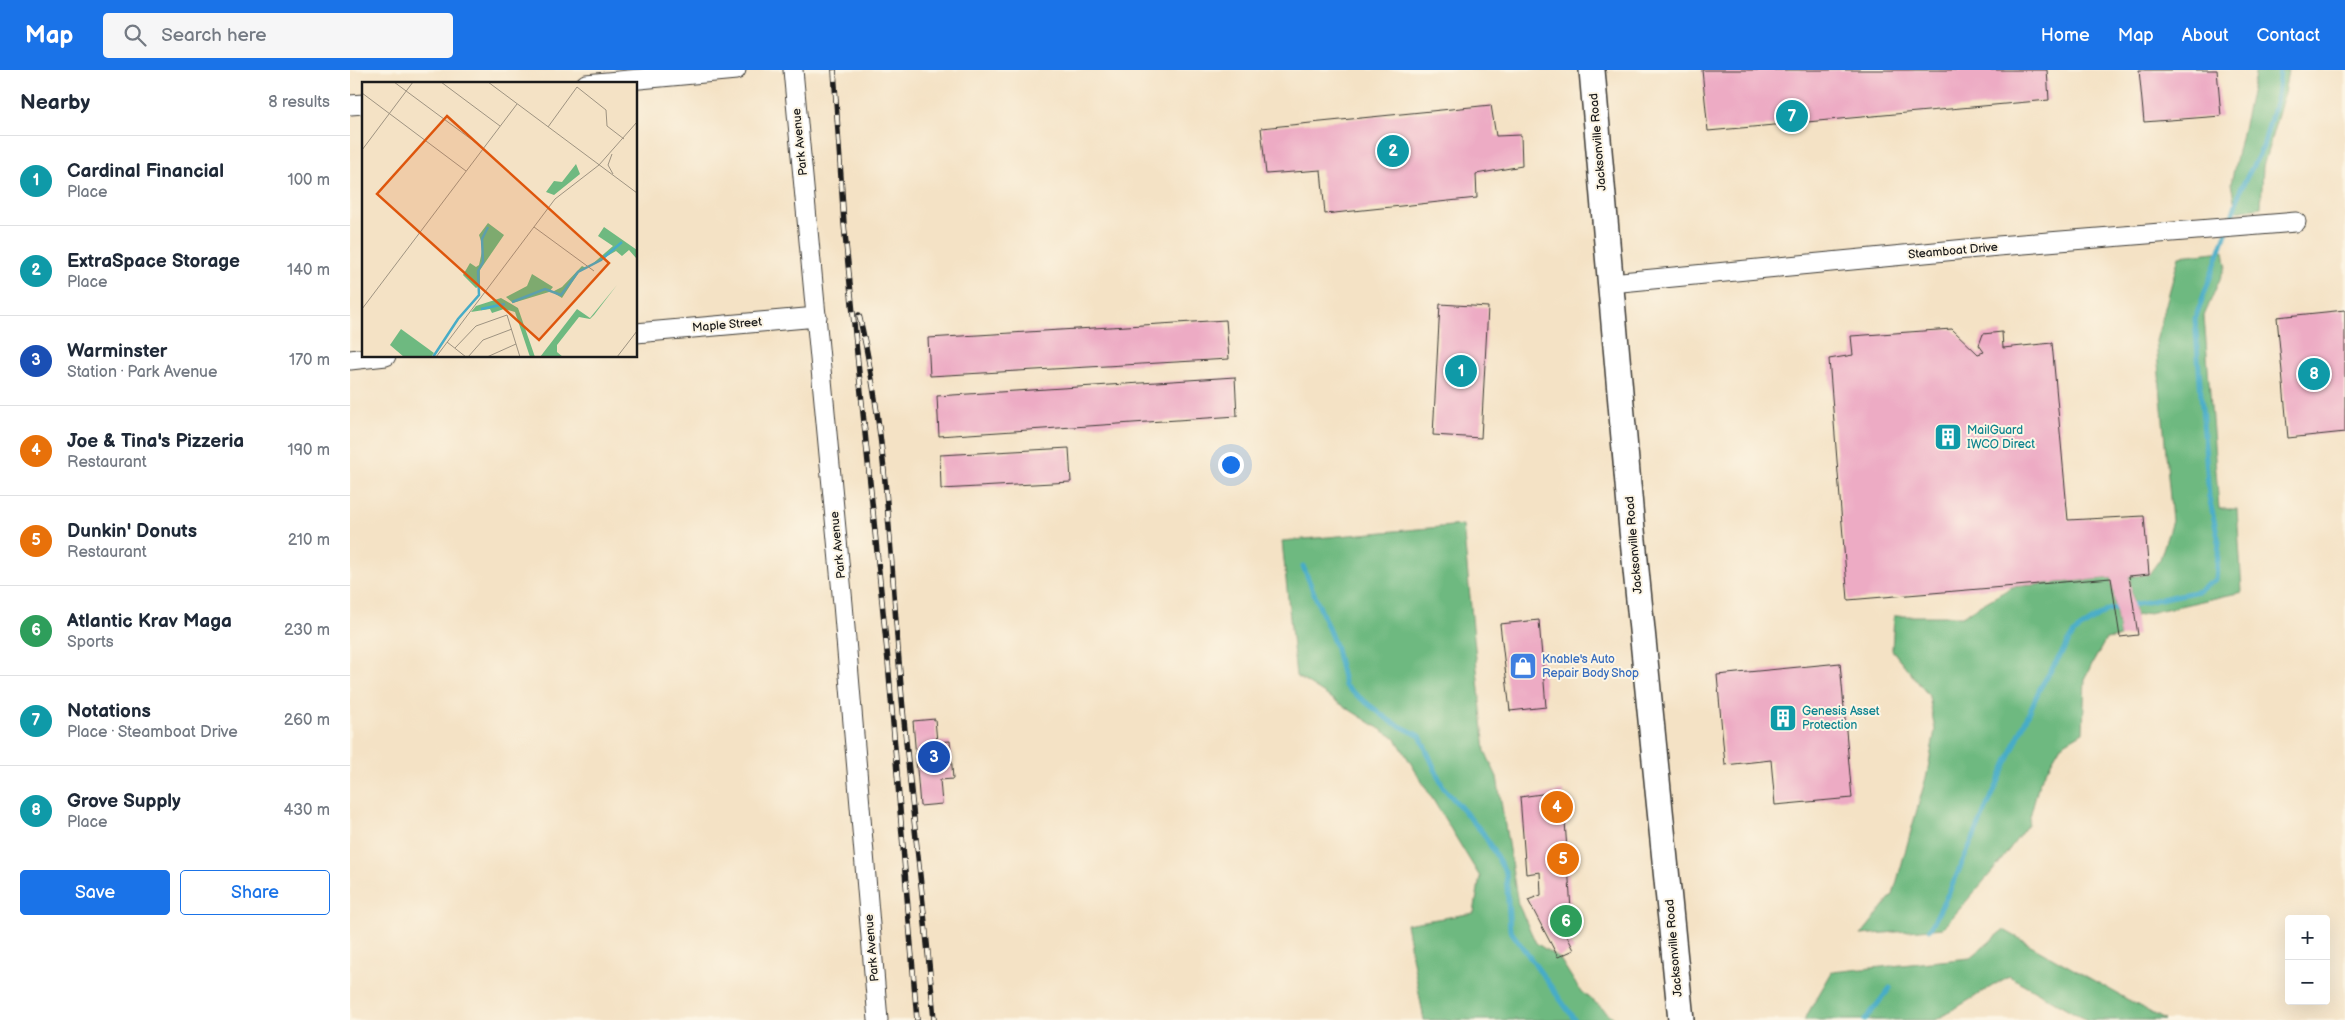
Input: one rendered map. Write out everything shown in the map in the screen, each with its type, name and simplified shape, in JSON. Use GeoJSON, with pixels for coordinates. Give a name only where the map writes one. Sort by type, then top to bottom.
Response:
{"type":"FeatureCollection","features":[{"type":"Feature","properties":{"kind":"main road","name":"Jacksonville Road"},"geometry":{"type":"LineString","coordinates":[[1592,70],[1632,530],[1681,1020]]}},
{"type":"Feature","properties":{"kind":"street"},"geometry":{"type":"LineString","coordinates":[[607,82],[736,70]]}},
{"type":"Feature","properties":{"kind":"street","name":"Park Avenue"},"geometry":{"type":"LineString","coordinates":[[793,70],[817,317],[878,1020]]}},
{"type":"Feature","properties":{"kind":"street","name":"Steamboat Drive"},"geometry":{"type":"LineString","coordinates":[[1611,283],[1998,246],[2296,222]]}},
{"type":"Feature","properties":{"kind":"street","name":"Maple Street"},"geometry":{"type":"LineString","coordinates":[[638,333],[817,317]]}},
{"type":"Feature","properties":{"kind":"street"},"geometry":{"type":"LineString","coordinates":[[350,360],[368,358]]}},
{"type":"Feature","properties":{"kind":"green space"},"geometry":{"type":"Polygon","coordinates":[[[2256,70],[2288,70],[2284,94],[2263,167],[2261,207],[2236,211],[2231,183],[2256,70]]]}},
{"type":"Feature","properties":{"kind":"green space"},"geometry":{"type":"Polygon","coordinates":[[[2224,251],[2226,265],[2204,316],[2219,509],[2237,509],[2242,592],[2135,616],[2129,576],[2149,574],[2160,559],[2172,521],[2156,341],[2179,256],[2224,251]]]}},
{"type":"Feature","properties":{"kind":"green space"},"geometry":{"type":"Polygon","coordinates":[[[1463,525],[1485,751],[1497,777],[1518,904],[1536,943],[1560,959],[1579,989],[1614,1020],[1424,1020],[1406,924],[1474,913],[1480,877],[1396,739],[1296,676],[1282,541],[1463,525]]]}},
{"type":"Feature","properties":{"kind":"green space"},"geometry":{"type":"Polygon","coordinates":[[[2111,578],[2120,637],[2106,639],[2085,677],[2083,732],[2061,745],[2039,783],[2028,824],[1997,866],[1943,928],[1861,935],[1893,895],[1927,774],[1935,730],[1929,696],[1892,650],[1894,616],[1962,616],[2012,587],[2111,578]]]}},
{"type":"Feature","properties":{"kind":"green space"},"geometry":{"type":"Polygon","coordinates":[[[2004,930],[2164,1020],[2087,1020],[2009,976],[1936,1020],[1804,1020],[1832,972],[1970,958],[2004,930]]]}},
{"type":"Feature","properties":{"kind":"building"},"geometry":{"type":"Polygon","coordinates":[[[1702,70],[2047,70],[2049,100],[1708,131],[1702,70]]]}},
{"type":"Feature","properties":{"kind":"building"},"geometry":{"type":"Polygon","coordinates":[[[2139,70],[2217,70],[2221,116],[2144,122],[2139,70]]]}},
{"type":"Feature","properties":{"kind":"building"},"geometry":{"type":"Polygon","coordinates":[[[1491,105],[1496,136],[1521,135],[1522,166],[1476,174],[1477,198],[1325,214],[1321,170],[1266,174],[1261,128],[1491,105]]]}},
{"type":"Feature","properties":{"kind":"building"},"geometry":{"type":"Polygon","coordinates":[[[1440,304],[1488,307],[1481,438],[1433,435],[1440,304]]]}},
{"type":"Feature","properties":{"kind":"building"},"geometry":{"type":"Polygon","coordinates":[[[2345,310],[2345,432],[2288,438],[2277,317],[2345,310]]]}},
{"type":"Feature","properties":{"kind":"building"},"geometry":{"type":"Polygon","coordinates":[[[1226,320],[1229,359],[930,376],[928,338],[1226,320]]]}},
{"type":"Feature","properties":{"kind":"building","name":"MailGuard IWCO Direct"},"geometry":{"type":"Polygon","coordinates":[[[1952,329],[1978,354],[1984,352],[1979,345],[1983,334],[2002,332],[2003,348],[2052,343],[2068,520],[2144,516],[2149,574],[2129,576],[2138,635],[2120,637],[2111,578],[1848,600],[1829,359],[1853,355],[1851,336],[1952,329]]]}},
{"type":"Feature","properties":{"kind":"building"},"geometry":{"type":"Polygon","coordinates":[[[1235,377],[1237,416],[939,436],[937,396],[1235,377]]]}},
{"type":"Feature","properties":{"kind":"building"},"geometry":{"type":"Polygon","coordinates":[[[1069,448],[1071,482],[941,489],[940,455],[1069,448]]]}},
{"type":"Feature","properties":{"kind":"building","name":"Knable's Auto Repair Body Shop"},"geometry":{"type":"Polygon","coordinates":[[[1539,620],[1546,707],[1510,711],[1500,624],[1539,620]]]}},
{"type":"Feature","properties":{"kind":"building","name":"Genesis Asset Protection"},"geometry":{"type":"Polygon","coordinates":[[[1840,663],[1852,798],[1775,805],[1771,760],[1725,765],[1717,675],[1840,663]]]}},
{"type":"Feature","properties":{"kind":"building"},"geometry":{"type":"Polygon","coordinates":[[[935,719],[937,742],[950,741],[953,779],[940,780],[942,804],[920,806],[913,721],[935,719]]]}},
{"type":"Feature","properties":{"kind":"building"},"geometry":{"type":"Polygon","coordinates":[[[1563,791],[1572,925],[1563,928],[1574,950],[1558,957],[1528,900],[1541,895],[1540,872],[1526,874],[1520,797],[1563,791]]]}},
{"type":"Feature","properties":{"kind":"waterway"},"geometry":{"type":"LineString","coordinates":[[2230,223],[2241,188],[2263,147],[2277,96],[2280,70]]}},
{"type":"Feature","properties":{"kind":"waterway"},"geometry":{"type":"LineString","coordinates":[[1930,929],[1951,888],[2040,688],[2074,633],[2108,610],[2199,591],[2216,579],[2219,542],[2209,497],[2195,319],[2227,231]]}},
{"type":"Feature","properties":{"kind":"waterway"},"geometry":{"type":"LineString","coordinates":[[1303,566],[1335,645],[1345,686],[1390,721],[1420,736],[1443,787],[1483,833],[1506,873],[1510,930],[1575,1020]]}},
{"type":"Feature","properties":{"kind":"waterway"},"geometry":{"type":"LineString","coordinates":[[1865,1020],[1890,988]]}},
{"type":"Feature","properties":{"kind":"railway"},"geometry":{"type":"LineString","coordinates":[[834,70],[844,224],[888,661],[917,1020]]}},
{"type":"Feature","properties":{"kind":"railway"},"geometry":{"type":"LineString","coordinates":[[859,315],[876,404],[882,449],[904,717],[934,1020]]}},
{"type":"Feature","properties":{"kind":"place","name":"Notations"},"geometry":{"type":"Point","coordinates":[1792,116]}},
{"type":"Feature","properties":{"kind":"place","name":"ExtraSpace Storage"},"geometry":{"type":"Point","coordinates":[1393,151]}},
{"type":"Feature","properties":{"kind":"place","name":"Cardinal Financial"},"geometry":{"type":"Point","coordinates":[1461,371]}},
{"type":"Feature","properties":{"kind":"place","name":"Grove Supply"},"geometry":{"type":"Point","coordinates":[2314,374]}},
{"type":"Feature","properties":{"kind":"place","name":"MailGuard IWCO Direct"},"geometry":{"type":"Point","coordinates":[1948,437]}},
{"type":"Feature","properties":{"kind":"place","name":"Knable's Auto Repair Body Shop"},"geometry":{"type":"Point","coordinates":[1523,666]}},
{"type":"Feature","properties":{"kind":"place","name":"Genesis Asset Protection"},"geometry":{"type":"Point","coordinates":[1783,718]}},
{"type":"Feature","properties":{"kind":"place","name":"Warminster"},"geometry":{"type":"Point","coordinates":[934,757]}},
{"type":"Feature","properties":{"kind":"place","name":"Joe & Tina's Pizzeria"},"geometry":{"type":"Point","coordinates":[1557,807]}},
{"type":"Feature","properties":{"kind":"place","name":"Dunkin' Donuts"},"geometry":{"type":"Point","coordinates":[1563,859]}},
{"type":"Feature","properties":{"kind":"place","name":"Atlantic Krav Maga"},"geometry":{"type":"Point","coordinates":[1566,921]}}]}
